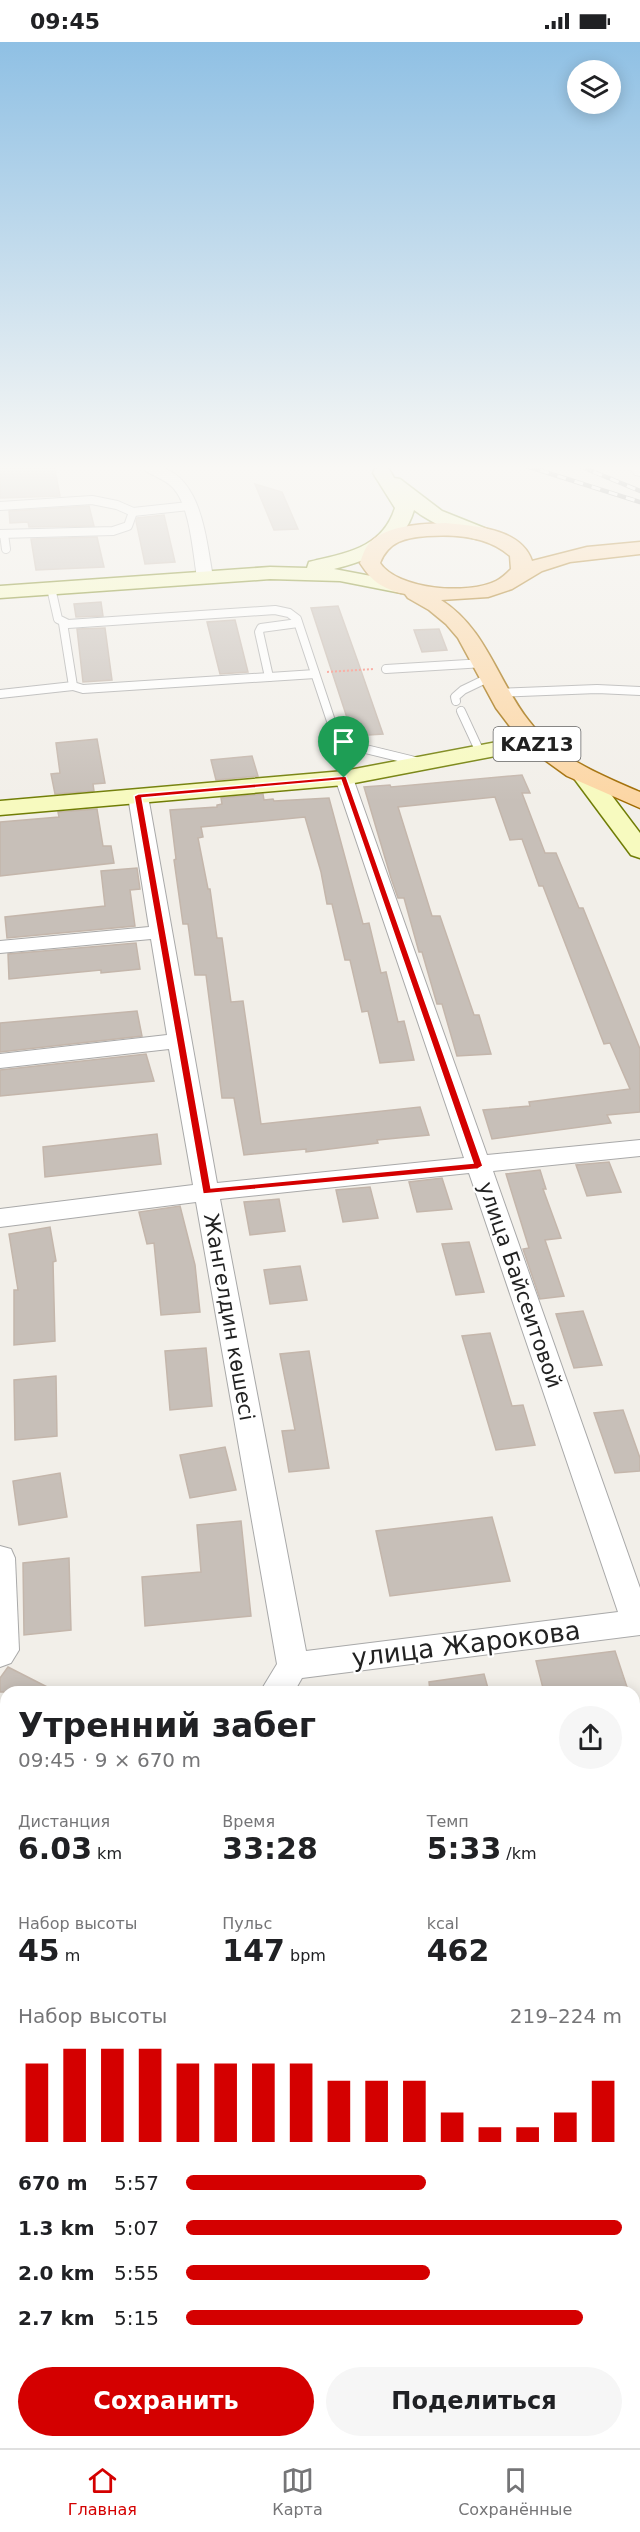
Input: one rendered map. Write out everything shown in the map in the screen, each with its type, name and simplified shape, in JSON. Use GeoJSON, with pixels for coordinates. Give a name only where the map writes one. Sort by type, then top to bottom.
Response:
{"type":"FeatureCollection","features":[{"type":"Feature","properties":{"kind":"main road","name":"KAZ13"},"geometry":{"type":"LineString","coordinates":[[381,577],[447,612],[534,742],[555,759],[585,777],[640,801]]}},
{"type":"Feature","properties":{"kind":"main road","name":"KAZ13"},"geometry":{"type":"LineString","coordinates":[[487,669],[480,614],[488,600],[515,577]]}},
{"type":"Feature","properties":{"kind":"main road","name":"KAZ13"},"geometry":{"type":"LineString","coordinates":[[401,587],[432,594],[459,594],[484,591],[518,577]]}},
{"type":"Feature","properties":{"kind":"street"},"geometry":{"type":"LineString","coordinates":[[0,592],[201,577]]}},
{"type":"Feature","properties":{"kind":"street"},"geometry":{"type":"LineString","coordinates":[[352,577],[401,587]]}},
{"type":"Feature","properties":{"kind":"street"},"geometry":{"type":"LineString","coordinates":[[0,808],[344,778],[534,742]]}},
{"type":"Feature","properties":{"kind":"street"},"geometry":{"type":"LineString","coordinates":[[585,777],[640,850]]}},
{"type":"Feature","properties":{"kind":"street","name":"улица Байсеитовой"},"geometry":{"type":"LineString","coordinates":[[344,778],[638,1623]]}},
{"type":"Feature","properties":{"kind":"street","name":"Жангелдин көшесі"},"geometry":{"type":"LineString","coordinates":[[138,796],[179,1041],[293,1666]]}},
{"type":"Feature","properties":{"kind":"street"},"geometry":{"type":"LineString","coordinates":[[0,947],[161,932]]}},
{"type":"Feature","properties":{"kind":"street"},"geometry":{"type":"LineString","coordinates":[[0,1061],[179,1041]]}},
{"type":"Feature","properties":{"kind":"street"},"geometry":{"type":"LineString","coordinates":[[0,1218],[207,1192],[640,1148]]}},
{"type":"Feature","properties":{"kind":"street"},"geometry":{"type":"LineString","coordinates":[[0,1558],[3,1650],[0,1654]]}},
{"type":"Feature","properties":{"kind":"street","name":"улица Жарокова"},"geometry":{"type":"LineString","coordinates":[[293,1666],[638,1623]]}},
{"type":"Feature","properties":{"kind":"street"},"geometry":{"type":"LineString","coordinates":[[280,1686],[293,1666]]}},
{"type":"Feature","properties":{"kind":"lane"},"geometry":{"type":"LineString","coordinates":[[51,588],[58,619],[63,623],[276,610],[290,613],[297,618],[337,739],[345,744],[424,763]]}},
{"type":"Feature","properties":{"kind":"lane"},"geometry":{"type":"LineString","coordinates":[[63,623],[73,687]]}},
{"type":"Feature","properties":{"kind":"lane"},"geometry":{"type":"LineString","coordinates":[[269,677],[259,632],[261,627],[298,623]]}},
{"type":"Feature","properties":{"kind":"lane"},"geometry":{"type":"LineString","coordinates":[[386,669],[487,669],[597,689],[640,691]]}},
{"type":"Feature","properties":{"kind":"lane"},"geometry":{"type":"LineString","coordinates":[[456,701],[455,697],[487,669]]}},
{"type":"Feature","properties":{"kind":"lane"},"geometry":{"type":"LineString","coordinates":[[0,694],[73,687],[91,690],[315,674]]}},
{"type":"Feature","properties":{"kind":"lane"},"geometry":{"type":"LineString","coordinates":[[461,711],[480,752]]}},
{"type":"Feature","properties":{"kind":"path"},"geometry":{"type":"LineString","coordinates":[[315,674],[386,669]]}},
{"type":"Feature","properties":{"kind":"building"},"geometry":{"type":"Polygon","coordinates":[[[101,602],[103,616],[76,617],[74,604],[101,602]]]}},
{"type":"Feature","properties":{"kind":"building"},"geometry":{"type":"Polygon","coordinates":[[[338,606],[383,734],[353,736],[311,608],[338,606]]]}},
{"type":"Feature","properties":{"kind":"building"},"geometry":{"type":"Polygon","coordinates":[[[235,620],[248,672],[220,674],[207,622],[235,620]]]}},
{"type":"Feature","properties":{"kind":"building"},"geometry":{"type":"Polygon","coordinates":[[[105,628],[112,680],[83,682],[77,629],[105,628]]]}},
{"type":"Feature","properties":{"kind":"building"},"geometry":{"type":"Polygon","coordinates":[[[439,629],[447,650],[422,652],[414,630],[439,629]]]}},
{"type":"Feature","properties":{"kind":"building"},"geometry":{"type":"Polygon","coordinates":[[[97,739],[105,783],[93,784],[94,791],[55,794],[51,774],[60,773],[56,743],[97,739]]]}},
{"type":"Feature","properties":{"kind":"building"},"geometry":{"type":"Polygon","coordinates":[[[252,756],[258,776],[216,780],[211,760],[252,756]]]}},
{"type":"Feature","properties":{"kind":"building"},"geometry":{"type":"Polygon","coordinates":[[[522,775],[530,793],[522,793],[545,853],[556,853],[579,908],[583,908],[640,1049],[640,1112],[607,1115],[611,1123],[492,1139],[483,1110],[530,1106],[529,1102],[630,1089],[610,1043],[604,1044],[543,886],[539,886],[522,839],[510,840],[495,797],[398,807],[432,916],[440,916],[474,1015],[479,1015],[491,1054],[457,1056],[442,1004],[437,1004],[422,952],[419,952],[404,898],[398,898],[391,878],[364,787],[390,785],[391,787],[522,775]]]}},
{"type":"Feature","properties":{"kind":"building"},"geometry":{"type":"Polygon","coordinates":[[[263,794],[264,800],[273,799],[274,801],[329,798],[363,924],[369,923],[381,973],[386,972],[398,1022],[404,1021],[414,1060],[380,1063],[368,1011],[362,1012],[350,960],[345,960],[332,904],[327,904],[321,872],[305,817],[201,827],[203,837],[198,838],[208,889],[210,889],[217,938],[222,938],[231,1002],[243,1001],[261,1124],[420,1107],[429,1135],[377,1140],[378,1143],[306,1152],[306,1149],[244,1155],[234,1098],[222,1098],[206,975],[195,975],[188,924],[183,924],[170,810],[217,807],[222,804],[221,798],[263,794]]]}},
{"type":"Feature","properties":{"kind":"building"},"geometry":{"type":"Polygon","coordinates":[[[97,809],[103,846],[111,846],[114,863],[0,876],[0,822],[59,817],[58,812],[97,809]]]}},
{"type":"Feature","properties":{"kind":"building"},"geometry":{"type":"Polygon","coordinates":[[[137,868],[140,889],[130,890],[135,926],[7,938],[5,917],[105,906],[101,871],[137,868]]]}},
{"type":"Feature","properties":{"kind":"building"},"geometry":{"type":"Polygon","coordinates":[[[136,943],[140,969],[101,973],[101,970],[9,979],[8,954],[136,943]]]}},
{"type":"Feature","properties":{"kind":"building"},"geometry":{"type":"Polygon","coordinates":[[[137,1011],[142,1036],[0,1052],[0,1023],[137,1011]]]}},
{"type":"Feature","properties":{"kind":"building"},"geometry":{"type":"Polygon","coordinates":[[[146,1054],[154,1081],[0,1096],[0,1070],[146,1054]]]}},
{"type":"Feature","properties":{"kind":"building"},"geometry":{"type":"Polygon","coordinates":[[[157,1134],[161,1164],[45,1177],[43,1147],[157,1134]]]}},
{"type":"Feature","properties":{"kind":"building"},"geometry":{"type":"Polygon","coordinates":[[[609,1162],[621,1192],[587,1196],[576,1165],[609,1162]]]}},
{"type":"Feature","properties":{"kind":"building"},"geometry":{"type":"Polygon","coordinates":[[[540,1170],[546,1189],[543,1189],[561,1238],[545,1240],[564,1296],[540,1299],[523,1249],[529,1248],[506,1174],[540,1170]]]}},
{"type":"Feature","properties":{"kind":"building"},"geometry":{"type":"Polygon","coordinates":[[[442,1178],[452,1209],[417,1212],[409,1182],[442,1178]]]}},
{"type":"Feature","properties":{"kind":"building"},"geometry":{"type":"Polygon","coordinates":[[[370,1187],[378,1218],[343,1222],[336,1190],[370,1187]]]}},
{"type":"Feature","properties":{"kind":"building"},"geometry":{"type":"Polygon","coordinates":[[[279,1199],[285,1231],[250,1235],[244,1202],[279,1199]]]}},
{"type":"Feature","properties":{"kind":"building"},"geometry":{"type":"Polygon","coordinates":[[[180,1206],[195,1265],[200,1312],[161,1315],[154,1243],[147,1244],[139,1212],[180,1206]]]}},
{"type":"Feature","properties":{"kind":"building"},"geometry":{"type":"Polygon","coordinates":[[[50,1227],[56,1261],[53,1262],[55,1341],[14,1345],[14,1290],[18,1290],[9,1234],[50,1227]]]}},
{"type":"Feature","properties":{"kind":"building"},"geometry":{"type":"Polygon","coordinates":[[[469,1242],[484,1292],[456,1295],[442,1244],[469,1242]]]}},
{"type":"Feature","properties":{"kind":"building"},"geometry":{"type":"Polygon","coordinates":[[[300,1266],[307,1300],[270,1304],[264,1270],[300,1266]]]}},
{"type":"Feature","properties":{"kind":"building"},"geometry":{"type":"Polygon","coordinates":[[[583,1311],[602,1365],[574,1368],[556,1314],[583,1311]]]}},
{"type":"Feature","properties":{"kind":"building"},"geometry":{"type":"Polygon","coordinates":[[[490,1333],[512,1406],[523,1405],[535,1445],[496,1450],[462,1336],[490,1333]]]}},
{"type":"Feature","properties":{"kind":"building"},"geometry":{"type":"Polygon","coordinates":[[[206,1348],[212,1406],[170,1410],[165,1351],[206,1348]]]}},
{"type":"Feature","properties":{"kind":"building"},"geometry":{"type":"Polygon","coordinates":[[[309,1351],[329,1468],[289,1472],[282,1431],[295,1430],[280,1354],[309,1351]]]}},
{"type":"Feature","properties":{"kind":"building"},"geometry":{"type":"Polygon","coordinates":[[[56,1376],[57,1436],[15,1440],[14,1380],[56,1376]]]}},
{"type":"Feature","properties":{"kind":"building"},"geometry":{"type":"Polygon","coordinates":[[[623,1410],[640,1458],[640,1471],[615,1473],[594,1413],[623,1410]]]}},
{"type":"Feature","properties":{"kind":"building"},"geometry":{"type":"Polygon","coordinates":[[[225,1447],[236,1490],[190,1498],[180,1455],[225,1447]]]}},
{"type":"Feature","properties":{"kind":"building"},"geometry":{"type":"Polygon","coordinates":[[[60,1473],[67,1517],[19,1525],[13,1481],[60,1473]]]}},
{"type":"Feature","properties":{"kind":"building"},"geometry":{"type":"Polygon","coordinates":[[[492,1517],[510,1581],[390,1596],[376,1531],[492,1517]]]}},
{"type":"Feature","properties":{"kind":"building"},"geometry":{"type":"Polygon","coordinates":[[[241,1521],[251,1616],[145,1626],[142,1577],[201,1572],[197,1525],[241,1521]]]}},
{"type":"Feature","properties":{"kind":"building"},"geometry":{"type":"Polygon","coordinates":[[[69,1558],[71,1630],[24,1635],[23,1563],[69,1558]]]}},
{"type":"Feature","properties":{"kind":"building"},"geometry":{"type":"Polygon","coordinates":[[[615,1651],[627,1686],[542,1686],[536,1661],[615,1651]]]}},
{"type":"Feature","properties":{"kind":"building"},"geometry":{"type":"Polygon","coordinates":[[[8,1667],[45,1686],[0,1686],[0,1678],[8,1667]]]}},
{"type":"Feature","properties":{"kind":"building"},"geometry":{"type":"Polygon","coordinates":[[[484,1674],[487,1686],[429,1686],[429,1682],[484,1674]]]}},
{"type":"Feature","properties":{"kind":"route"},"geometry":{"type":"LineString","coordinates":[[344,778],[478,1166],[207,1192],[138,796],[344,778]]}}]}
